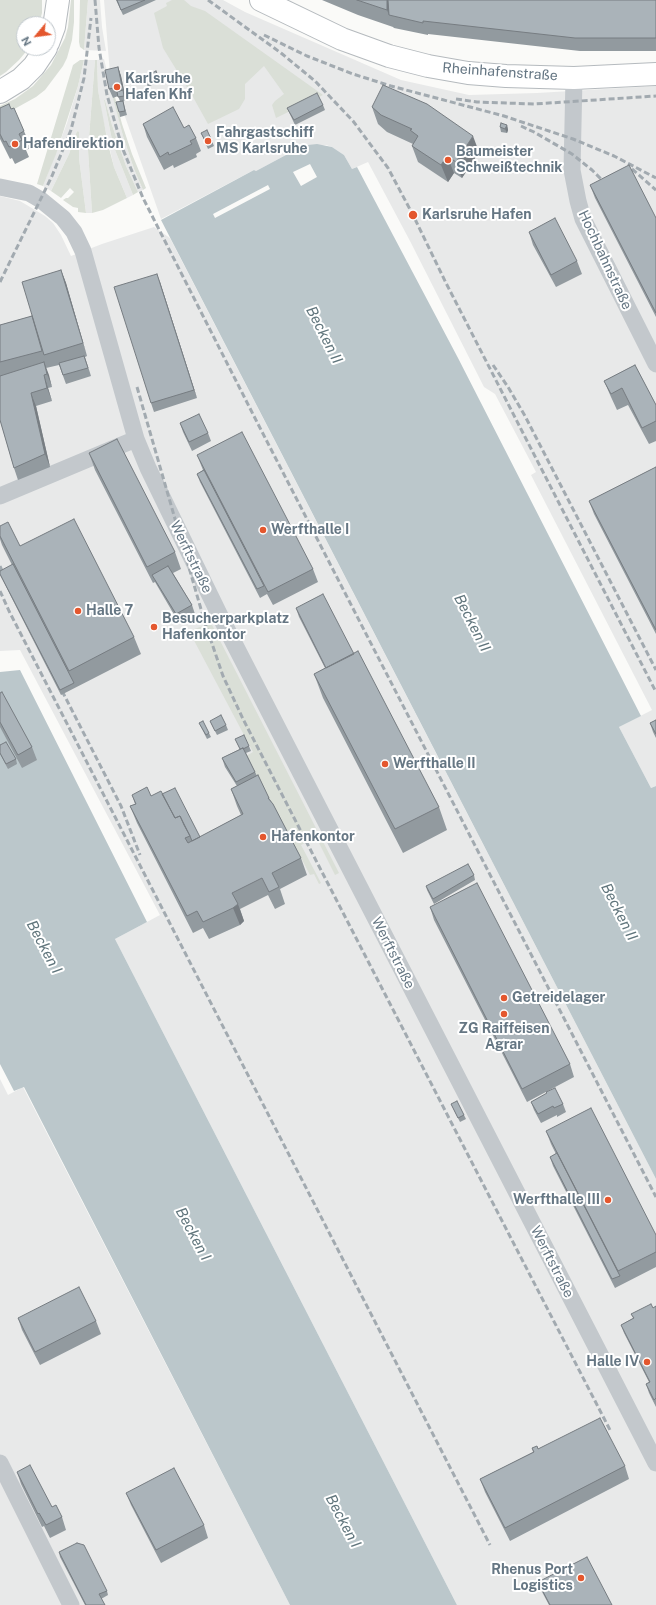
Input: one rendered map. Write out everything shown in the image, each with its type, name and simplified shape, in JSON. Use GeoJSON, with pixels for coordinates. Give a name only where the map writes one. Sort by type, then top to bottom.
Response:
{"type":"FeatureCollection","features":[{"type":"Feature","properties":{"kind":"main road"},"geometry":{"type":"LineString","coordinates":[[56,16],[58,0]]}},
{"type":"Feature","properties":{"kind":"main road","name":"Rheinhafenstraße"},"geometry":{"type":"LineString","coordinates":[[260,0],[342,39],[388,56],[441,68],[468,73],[506,76],[574,78],[656,74]]}},
{"type":"Feature","properties":{"kind":"main road"},"geometry":{"type":"LineString","coordinates":[[0,92],[21,79],[34,66],[41,56]]}},
{"type":"Feature","properties":{"kind":"street","name":"Hochbahnstraße"},"geometry":{"type":"LineString","coordinates":[[574,78],[572,170],[583,219],[656,364]]}},
{"type":"Feature","properties":{"kind":"street","name":"Werftstraße"},"geometry":{"type":"LineString","coordinates":[[0,187],[29,193],[41,200],[63,218],[74,232],[83,251],[136,439],[148,468],[221,618],[656,1463]]}},
{"type":"Feature","properties":{"kind":"street"},"geometry":{"type":"LineString","coordinates":[[0,496],[136,439]]}},
{"type":"Feature","properties":{"kind":"street"},"geometry":{"type":"LineString","coordinates":[[0,1463],[71,1605]]}},
{"type":"Feature","properties":{"kind":"shaded area"},"geometry":{"type":"Polygon","coordinates":[[[0,0],[42,0],[41,16],[16,16],[16,56],[22,56],[0,76],[0,0]]]}},
{"type":"Feature","properties":{"kind":"shaded area"},"geometry":{"type":"Polygon","coordinates":[[[71,0],[74,0],[72,40],[63,66],[45,90],[36,97],[0,117],[0,106],[15,99],[33,86],[51,65],[65,38],[68,27],[71,0]]]}},
{"type":"Feature","properties":{"kind":"shaded area"},"geometry":{"type":"Polygon","coordinates":[[[80,0],[88,0],[84,50],[80,47],[79,42],[80,0]]]}},
{"type":"Feature","properties":{"kind":"shaded area"},"geometry":{"type":"Polygon","coordinates":[[[88,0],[100,0],[106,51],[84,50],[88,0]]]}},
{"type":"Feature","properties":{"kind":"shaded area"},"geometry":{"type":"Polygon","coordinates":[[[104,0],[223,0],[245,12],[401,80],[469,95],[537,93],[656,86],[656,786],[651,788],[619,727],[652,710],[531,475],[536,472],[495,394],[484,387],[368,162],[352,169],[344,155],[332,147],[326,145],[299,148],[161,219],[110,74],[104,0]]]}},
{"type":"Feature","properties":{"kind":"shaded area"},"geometry":{"type":"Polygon","coordinates":[[[172,0],[184,0],[191,6],[205,11],[323,95],[276,118],[272,105],[284,94],[264,66],[245,84],[245,99],[239,109],[208,124],[163,48],[154,13],[167,6],[166,3],[172,0]]]}},
{"type":"Feature","properties":{"kind":"shaded area"},"geometry":{"type":"Polygon","coordinates":[[[104,59],[123,136],[143,190],[138,192],[126,166],[104,100],[113,145],[133,195],[127,198],[114,167],[103,120],[98,90],[97,60],[104,59]]]}},
{"type":"Feature","properties":{"kind":"shaded area"},"geometry":{"type":"Polygon","coordinates":[[[80,60],[84,60],[78,86],[56,154],[43,186],[37,184],[73,65],[80,60]]]}},
{"type":"Feature","properties":{"kind":"shaded area"},"geometry":{"type":"Polygon","coordinates":[[[84,60],[95,60],[88,150],[92,213],[86,213],[79,158],[78,131],[69,154],[51,191],[43,186],[67,123],[84,60]]]}},
{"type":"Feature","properties":{"kind":"shaded area"},"geometry":{"type":"Polygon","coordinates":[[[95,60],[97,60],[98,90],[108,144],[114,167],[127,198],[103,210],[92,213],[88,150],[95,60]]]}},
{"type":"Feature","properties":{"kind":"shaded area"},"geometry":{"type":"Polygon","coordinates":[[[115,97],[132,154],[146,188],[143,190],[123,136],[113,98],[115,97]]]}},
{"type":"Feature","properties":{"kind":"shaded area"},"geometry":{"type":"Polygon","coordinates":[[[104,100],[126,166],[138,192],[133,195],[113,145],[104,100]]]}},
{"type":"Feature","properties":{"kind":"shaded area"},"geometry":{"type":"Polygon","coordinates":[[[77,131],[79,132],[79,158],[86,213],[78,212],[78,208],[73,207],[63,200],[68,198],[74,192],[70,188],[61,198],[51,191],[69,154],[77,131]]]}},
{"type":"Feature","properties":{"kind":"shaded area"},"geometry":{"type":"Polygon","coordinates":[[[0,196],[20,201],[45,216],[53,223],[61,235],[71,256],[154,227],[170,238],[656,1179],[656,1605],[457,1605],[115,939],[160,915],[20,650],[0,651],[0,196]]]}},
{"type":"Feature","properties":{"kind":"shaded area"},"geometry":{"type":"Polygon","coordinates":[[[211,623],[339,873],[335,875],[316,837],[301,845],[321,883],[319,884],[314,874],[310,875],[296,848],[293,848],[246,756],[253,752],[189,631],[211,623]]]}},
{"type":"Feature","properties":{"kind":"shaded area"},"geometry":{"type":"Polygon","coordinates":[[[0,1079],[8,1095],[23,1087],[290,1605],[0,1605],[0,1079]]]}},
{"type":"Feature","properties":{"kind":"water","name":"Becken II"},"geometry":{"type":"Polygon","coordinates":[[[317,144],[332,147],[344,155],[352,169],[357,167],[458,358],[641,716],[619,727],[651,788],[656,786],[656,1179],[161,220],[254,170],[256,171],[299,148],[317,144]]]}},
{"type":"Feature","properties":{"kind":"water","name":"Becken I"},"geometry":{"type":"Polygon","coordinates":[[[20,670],[147,922],[115,939],[457,1605],[290,1605],[24,1087],[14,1091],[0,1064],[0,672],[20,670]]]}},
{"type":"Feature","properties":{"kind":"pier"},"geometry":{"type":"Polygon","coordinates":[[[310,164],[317,177],[301,186],[293,172],[310,164]]]}},
{"type":"Feature","properties":{"kind":"pier"},"geometry":{"type":"Polygon","coordinates":[[[268,185],[270,189],[215,218],[213,214],[268,185]]]}},
{"type":"Feature","properties":{"kind":"building"},"geometry":{"type":"Polygon","coordinates":[[[117,0],[145,0],[121,10],[117,0]]]}},
{"type":"Feature","properties":{"kind":"building"},"geometry":{"type":"Polygon","coordinates":[[[357,0],[387,0],[387,10],[357,0]]]}},
{"type":"Feature","properties":{"kind":"building"},"geometry":{"type":"Polygon","coordinates":[[[388,0],[656,0],[656,38],[575,38],[423,21],[423,23],[389,15],[388,0]]]}},
{"type":"Feature","properties":{"kind":"building"},"geometry":{"type":"Polygon","coordinates":[[[118,67],[122,86],[109,89],[105,70],[118,67]]]}},
{"type":"Feature","properties":{"kind":"building"},"geometry":{"type":"Polygon","coordinates":[[[156,71],[158,76],[147,83],[144,77],[156,71]]]}},
{"type":"Feature","properties":{"kind":"building"},"geometry":{"type":"Polygon","coordinates":[[[383,85],[427,104],[473,136],[456,162],[447,156],[441,165],[412,146],[418,136],[410,130],[412,129],[381,115],[372,107],[383,85]]]}},
{"type":"Feature","properties":{"kind":"building"},"geometry":{"type":"Polygon","coordinates":[[[123,90],[124,96],[118,97],[117,92],[123,90]]]}},
{"type":"Feature","properties":{"kind":"building"},"geometry":{"type":"Polygon","coordinates":[[[317,93],[323,105],[294,120],[287,108],[317,93]]]}},
{"type":"Feature","properties":{"kind":"building"},"geometry":{"type":"Polygon","coordinates":[[[123,101],[125,111],[119,112],[116,102],[123,101]]]}},
{"type":"Feature","properties":{"kind":"building"},"geometry":{"type":"Polygon","coordinates":[[[9,104],[11,109],[14,108],[24,131],[19,134],[22,140],[9,147],[6,141],[4,142],[0,134],[0,108],[9,104]]]}},
{"type":"Feature","properties":{"kind":"building"},"geometry":{"type":"Polygon","coordinates":[[[173,107],[184,128],[189,125],[196,138],[190,141],[192,144],[169,155],[168,152],[160,157],[143,124],[173,107]]]}},
{"type":"Feature","properties":{"kind":"building"},"geometry":{"type":"Polygon","coordinates":[[[501,123],[507,125],[505,129],[500,127],[501,123]]]}},
{"type":"Feature","properties":{"kind":"building"},"geometry":{"type":"Polygon","coordinates":[[[207,130],[212,141],[207,144],[201,133],[207,130]]]}},
{"type":"Feature","properties":{"kind":"building"},"geometry":{"type":"Polygon","coordinates":[[[629,165],[656,218],[656,313],[590,185],[629,165]]]}},
{"type":"Feature","properties":{"kind":"building"},"geometry":{"type":"Polygon","coordinates":[[[555,218],[577,261],[551,275],[529,232],[555,218]]]}},
{"type":"Feature","properties":{"kind":"building"},"geometry":{"type":"Polygon","coordinates":[[[61,270],[83,343],[44,355],[22,282],[61,270]]]}},
{"type":"Feature","properties":{"kind":"building"},"geometry":{"type":"Polygon","coordinates":[[[157,274],[194,390],[151,403],[114,287],[157,274]]]}},
{"type":"Feature","properties":{"kind":"building"},"geometry":{"type":"Polygon","coordinates":[[[32,316],[42,351],[0,362],[0,325],[32,316]]]}},
{"type":"Feature","properties":{"kind":"building"},"geometry":{"type":"Polygon","coordinates":[[[84,356],[88,368],[63,375],[59,363],[84,356]]]}},
{"type":"Feature","properties":{"kind":"building"},"geometry":{"type":"Polygon","coordinates":[[[44,362],[47,374],[44,375],[47,388],[31,393],[45,454],[14,468],[0,420],[0,376],[44,362]]]}},
{"type":"Feature","properties":{"kind":"building"},"geometry":{"type":"Polygon","coordinates":[[[635,365],[656,405],[656,421],[642,428],[622,388],[611,394],[604,381],[635,365]]]}},
{"type":"Feature","properties":{"kind":"building"},"geometry":{"type":"Polygon","coordinates":[[[199,414],[208,433],[189,442],[180,423],[199,414]]]}},
{"type":"Feature","properties":{"kind":"building","name":"Werfthalle I"},"geometry":{"type":"Polygon","coordinates":[[[242,432],[313,569],[268,592],[197,455],[242,432]]]}},
{"type":"Feature","properties":{"kind":"building"},"geometry":{"type":"Polygon","coordinates":[[[117,439],[175,552],[147,567],[89,453],[117,439]]]}},
{"type":"Feature","properties":{"kind":"building"},"geometry":{"type":"Polygon","coordinates":[[[656,467],[656,630],[589,501],[656,467]]]}},
{"type":"Feature","properties":{"kind":"building"},"geometry":{"type":"Polygon","coordinates":[[[204,470],[264,586],[257,589],[197,474],[204,470]]]}},
{"type":"Feature","properties":{"kind":"building","name":"Halle 7"},"geometry":{"type":"Polygon","coordinates":[[[74,519],[134,637],[69,671],[0,536],[0,526],[8,522],[20,546],[74,519]]]}},
{"type":"Feature","properties":{"kind":"building"},"geometry":{"type":"Polygon","coordinates":[[[13,564],[74,683],[60,690],[0,574],[0,571],[13,564]]]}},
{"type":"Feature","properties":{"kind":"building"},"geometry":{"type":"Polygon","coordinates":[[[168,566],[192,605],[176,614],[152,575],[168,566]]]}},
{"type":"Feature","properties":{"kind":"building"},"geometry":{"type":"Polygon","coordinates":[[[323,594],[354,654],[326,668],[296,608],[323,594]]]}},
{"type":"Feature","properties":{"kind":"building","name":"Werfthalle II"},"geometry":{"type":"Polygon","coordinates":[[[358,651],[439,807],[395,829],[314,674],[358,651]]]}},
{"type":"Feature","properties":{"kind":"building"},"geometry":{"type":"Polygon","coordinates":[[[2,692],[32,747],[18,755],[0,722],[0,693],[2,692]]]}},
{"type":"Feature","properties":{"kind":"building"},"geometry":{"type":"Polygon","coordinates":[[[221,715],[226,725],[215,731],[210,721],[221,715]]]}},
{"type":"Feature","properties":{"kind":"building"},"geometry":{"type":"Polygon","coordinates":[[[656,720],[656,734],[650,723],[656,720]]]}},
{"type":"Feature","properties":{"kind":"building"},"geometry":{"type":"Polygon","coordinates":[[[203,721],[209,733],[206,735],[199,723],[203,721]]]}},
{"type":"Feature","properties":{"kind":"building"},"geometry":{"type":"Polygon","coordinates":[[[244,735],[249,746],[240,749],[235,739],[244,735]]]}},
{"type":"Feature","properties":{"kind":"building"},"geometry":{"type":"Polygon","coordinates":[[[6,742],[16,759],[6,764],[0,753],[0,745],[6,742]]]}},
{"type":"Feature","properties":{"kind":"building"},"geometry":{"type":"Polygon","coordinates":[[[243,748],[255,772],[236,782],[222,758],[243,748]]]}},
{"type":"Feature","properties":{"kind":"building"},"geometry":{"type":"Polygon","coordinates":[[[258,775],[268,798],[273,804],[301,858],[272,873],[279,887],[269,892],[262,878],[232,893],[238,904],[233,908],[203,922],[197,911],[187,916],[130,806],[136,804],[132,795],[147,787],[151,796],[161,791],[175,818],[180,816],[190,836],[185,838],[188,843],[243,814],[231,789],[258,775]]]}},
{"type":"Feature","properties":{"kind":"building"},"geometry":{"type":"Polygon","coordinates":[[[175,788],[200,837],[192,841],[180,816],[175,818],[162,794],[175,788]]]}},
{"type":"Feature","properties":{"kind":"building"},"geometry":{"type":"Polygon","coordinates":[[[468,864],[474,875],[433,899],[426,886],[468,864]]]}},
{"type":"Feature","properties":{"kind":"building","name":"Getreidelager"},"geometry":{"type":"Polygon","coordinates":[[[477,883],[570,1064],[522,1089],[430,907],[477,883]]]}},
{"type":"Feature","properties":{"kind":"building"},"geometry":{"type":"Polygon","coordinates":[[[555,1088],[563,1104],[554,1108],[553,1106],[538,1114],[531,1102],[555,1088]]]}},
{"type":"Feature","properties":{"kind":"building"},"geometry":{"type":"Polygon","coordinates":[[[457,1101],[464,1115],[458,1118],[451,1104],[457,1101]]]}},
{"type":"Feature","properties":{"kind":"building","name":"Werfthalle III"},"geometry":{"type":"Polygon","coordinates":[[[591,1108],[656,1235],[656,1252],[618,1271],[546,1131],[591,1108]]]}},
{"type":"Feature","properties":{"kind":"building"},"geometry":{"type":"Polygon","coordinates":[[[557,1153],[620,1276],[612,1279],[550,1157],[557,1153]]]}},
{"type":"Feature","properties":{"kind":"building"},"geometry":{"type":"Polygon","coordinates":[[[79,1287],[96,1321],[35,1352],[18,1318],[79,1287]]]}},
{"type":"Feature","properties":{"kind":"building","name":"Halle IV"},"geometry":{"type":"Polygon","coordinates":[[[651,1304],[653,1308],[656,1306],[656,1398],[654,1400],[646,1384],[650,1382],[621,1325],[634,1318],[631,1314],[651,1304]]]}},
{"type":"Feature","properties":{"kind":"building"},"geometry":{"type":"Polygon","coordinates":[[[600,1418],[625,1466],[505,1528],[480,1479],[534,1452],[532,1448],[537,1446],[538,1449],[600,1418]]]}},
{"type":"Feature","properties":{"kind":"building"},"geometry":{"type":"Polygon","coordinates":[[[30,1465],[52,1507],[56,1505],[62,1517],[46,1525],[39,1513],[38,1514],[17,1472],[30,1465]]]}},
{"type":"Feature","properties":{"kind":"building"},"geometry":{"type":"Polygon","coordinates":[[[174,1468],[204,1525],[156,1550],[126,1493],[174,1468]]]}},
{"type":"Feature","properties":{"kind":"building"},"geometry":{"type":"Polygon","coordinates":[[[77,1543],[84,1545],[107,1591],[99,1594],[105,1605],[86,1605],[59,1552],[77,1543]]]}},
{"type":"Feature","properties":{"kind":"building","name":"Rhenus Port Logistics"},"geometry":{"type":"Polygon","coordinates":[[[587,1557],[612,1605],[550,1605],[538,1582],[587,1557]]]}},
{"type":"Feature","properties":{"kind":"railway"},"geometry":{"type":"LineString","coordinates":[[95,0],[99,48],[107,95],[122,147],[143,198],[656,1197]]}},
{"type":"Feature","properties":{"kind":"railway"},"geometry":{"type":"LineString","coordinates":[[208,0],[281,53],[315,81],[353,121],[388,168],[656,692]]}},
{"type":"Feature","properties":{"kind":"railway"},"geometry":{"type":"LineString","coordinates":[[0,282],[52,176],[71,130],[84,78],[91,18]]}},
{"type":"Feature","properties":{"kind":"railway"},"geometry":{"type":"LineString","coordinates":[[264,35],[307,56],[353,74],[391,86],[504,116],[573,139],[614,156],[656,178]]}},
{"type":"Feature","properties":{"kind":"railway"},"geometry":{"type":"LineString","coordinates":[[456,99],[477,102],[534,104],[656,96]]}},
{"type":"Feature","properties":{"kind":"railway"},"geometry":{"type":"LineString","coordinates":[[521,126],[572,154],[592,170],[609,187]]}},
{"type":"Feature","properties":{"kind":"railway"},"geometry":{"type":"LineString","coordinates":[[632,169],[656,190]]}},
{"type":"Feature","properties":{"kind":"railway"},"geometry":{"type":"LineString","coordinates":[[493,365],[525,416],[656,670]]}},
{"type":"Feature","properties":{"kind":"railway"},"geometry":{"type":"LineString","coordinates":[[137,387],[205,623],[223,676],[243,719],[610,1430]]}},
{"type":"Feature","properties":{"kind":"railway"},"geometry":{"type":"LineString","coordinates":[[0,566],[6,580]]}},
{"type":"Feature","properties":{"kind":"railway"},"geometry":{"type":"LineString","coordinates":[[0,591],[490,1545]]}},
{"type":"Feature","properties":{"kind":"railway"},"geometry":{"type":"LineString","coordinates":[[58,683],[121,806],[140,855]]}},
{"type":"Feature","properties":{"kind":"place","name":"Karlsruhe Hafen Khf"},"geometry":{"type":"Point","coordinates":[117,87]}},
{"type":"Feature","properties":{"kind":"place","name":"Fahrgastschiff MS Karlsruhe"},"geometry":{"type":"Point","coordinates":[208,141]}},
{"type":"Feature","properties":{"kind":"place","name":"Hafendirektion"},"geometry":{"type":"Point","coordinates":[15,144]}},
{"type":"Feature","properties":{"kind":"place","name":"Baumeister Schweißtechnik"},"geometry":{"type":"Point","coordinates":[448,160]}},
{"type":"Feature","properties":{"kind":"place","name":"Karlsruhe Hafen"},"geometry":{"type":"Point","coordinates":[413,215]}},
{"type":"Feature","properties":{"kind":"place","name":"Werfthalle I"},"geometry":{"type":"Point","coordinates":[263,530]}},
{"type":"Feature","properties":{"kind":"place","name":"Halle 7"},"geometry":{"type":"Point","coordinates":[78,611]}},
{"type":"Feature","properties":{"kind":"place","name":"Besucherparkplatz Hafenkontor"},"geometry":{"type":"Point","coordinates":[154,627]}},
{"type":"Feature","properties":{"kind":"place","name":"Werfthalle II"},"geometry":{"type":"Point","coordinates":[385,764]}},
{"type":"Feature","properties":{"kind":"place","name":"Hafenkontor"},"geometry":{"type":"Point","coordinates":[263,837]}},
{"type":"Feature","properties":{"kind":"place","name":"Getreidelager"},"geometry":{"type":"Point","coordinates":[504,998]}},
{"type":"Feature","properties":{"kind":"place","name":"ZG Raiffeisen Agrar"},"geometry":{"type":"Point","coordinates":[504,1014]}},
{"type":"Feature","properties":{"kind":"place","name":"Werfthalle III"},"geometry":{"type":"Point","coordinates":[608,1200]}},
{"type":"Feature","properties":{"kind":"place","name":"Halle IV"},"geometry":{"type":"Point","coordinates":[647,1362]}},
{"type":"Feature","properties":{"kind":"place","name":"Rhenus Port Logistics"},"geometry":{"type":"Point","coordinates":[581,1578]}}]}
